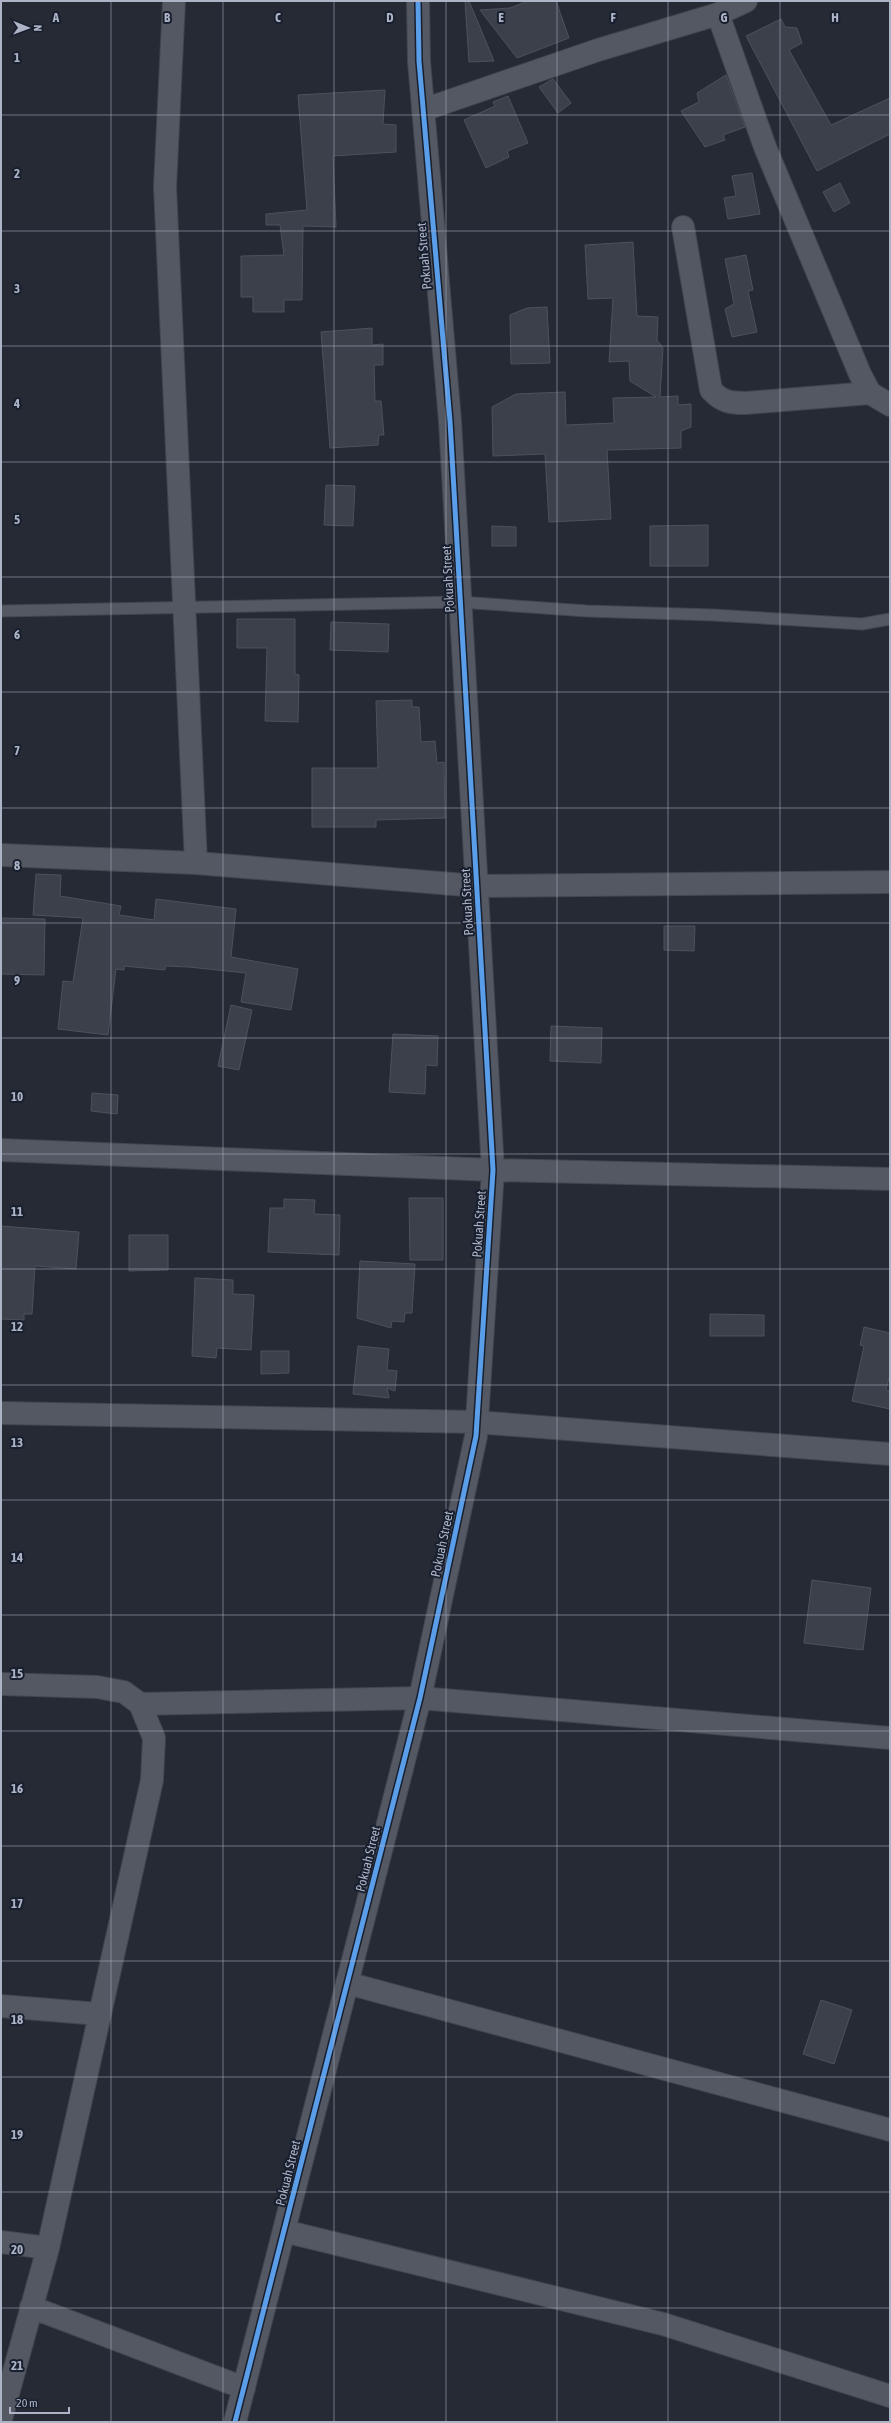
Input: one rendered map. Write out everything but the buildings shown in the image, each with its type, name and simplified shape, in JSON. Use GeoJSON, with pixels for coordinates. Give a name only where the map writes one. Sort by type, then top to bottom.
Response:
{"type":"FeatureCollection","features":[{"type":"Feature","properties":{"kind":"street"},"geometry":{"type":"LineString","coordinates":[[174,1],[165,187],[196,863]]}},
{"type":"Feature","properties":{"kind":"street","name":"Pokuah Street"},"geometry":{"type":"LineString","coordinates":[[235,2422],[420,1698],[476,1436],[493,1170],[450,421],[423,110],[418,1]]}},
{"type":"Feature","properties":{"kind":"street"},"geometry":{"type":"LineString","coordinates":[[423,110],[598,50],[718,14],[746,1]]}},
{"type":"Feature","properties":{"kind":"street"},"geometry":{"type":"LineString","coordinates":[[718,14],[765,147],[870,393]]}},
{"type":"Feature","properties":{"kind":"street"},"geometry":{"type":"LineString","coordinates":[[683,227],[711,390],[719,398],[729,404],[870,393],[890,405]]}},
{"type":"Feature","properties":{"kind":"street"},"geometry":{"type":"LineString","coordinates":[[1,855],[196,863],[477,886],[890,882]]}},
{"type":"Feature","properties":{"kind":"street"},"geometry":{"type":"LineString","coordinates":[[1,1150],[493,1170],[890,1179]]}},
{"type":"Feature","properties":{"kind":"street"},"geometry":{"type":"LineString","coordinates":[[1,1413],[476,1422],[890,1454]]}},
{"type":"Feature","properties":{"kind":"street"},"geometry":{"type":"LineString","coordinates":[[1,1684],[97,1687],[124,1692],[140,1704],[154,1738],[152,1780],[48,2248],[1,2419]]}},
{"type":"Feature","properties":{"kind":"street"},"geometry":{"type":"LineString","coordinates":[[140,1704],[420,1698],[890,1738]]}},
{"type":"Feature","properties":{"kind":"street"},"geometry":{"type":"LineString","coordinates":[[347,1983],[890,2130]]}},
{"type":"Feature","properties":{"kind":"street"},"geometry":{"type":"LineString","coordinates":[[1,2006],[99,2014]]}},
{"type":"Feature","properties":{"kind":"street"},"geometry":{"type":"LineString","coordinates":[[284,2231],[663,2324],[890,2396]]}},
{"type":"Feature","properties":{"kind":"street"},"geometry":{"type":"LineString","coordinates":[[1,2242],[48,2248]]}},
{"type":"Feature","properties":{"kind":"street"},"geometry":{"type":"LineString","coordinates":[[31,2307],[244,2388]]}},
{"type":"Feature","properties":{"kind":"lane"},"geometry":{"type":"LineString","coordinates":[[1,611],[460,602],[587,611],[713,615],[862,624],[890,619]]}},
{"type":"Feature","properties":{"kind":"cycle path"},"geometry":{"type":"LineString","coordinates":[[235,2422],[420,1698],[476,1436],[493,1170],[450,421],[419,61],[418,1]]}}]}
